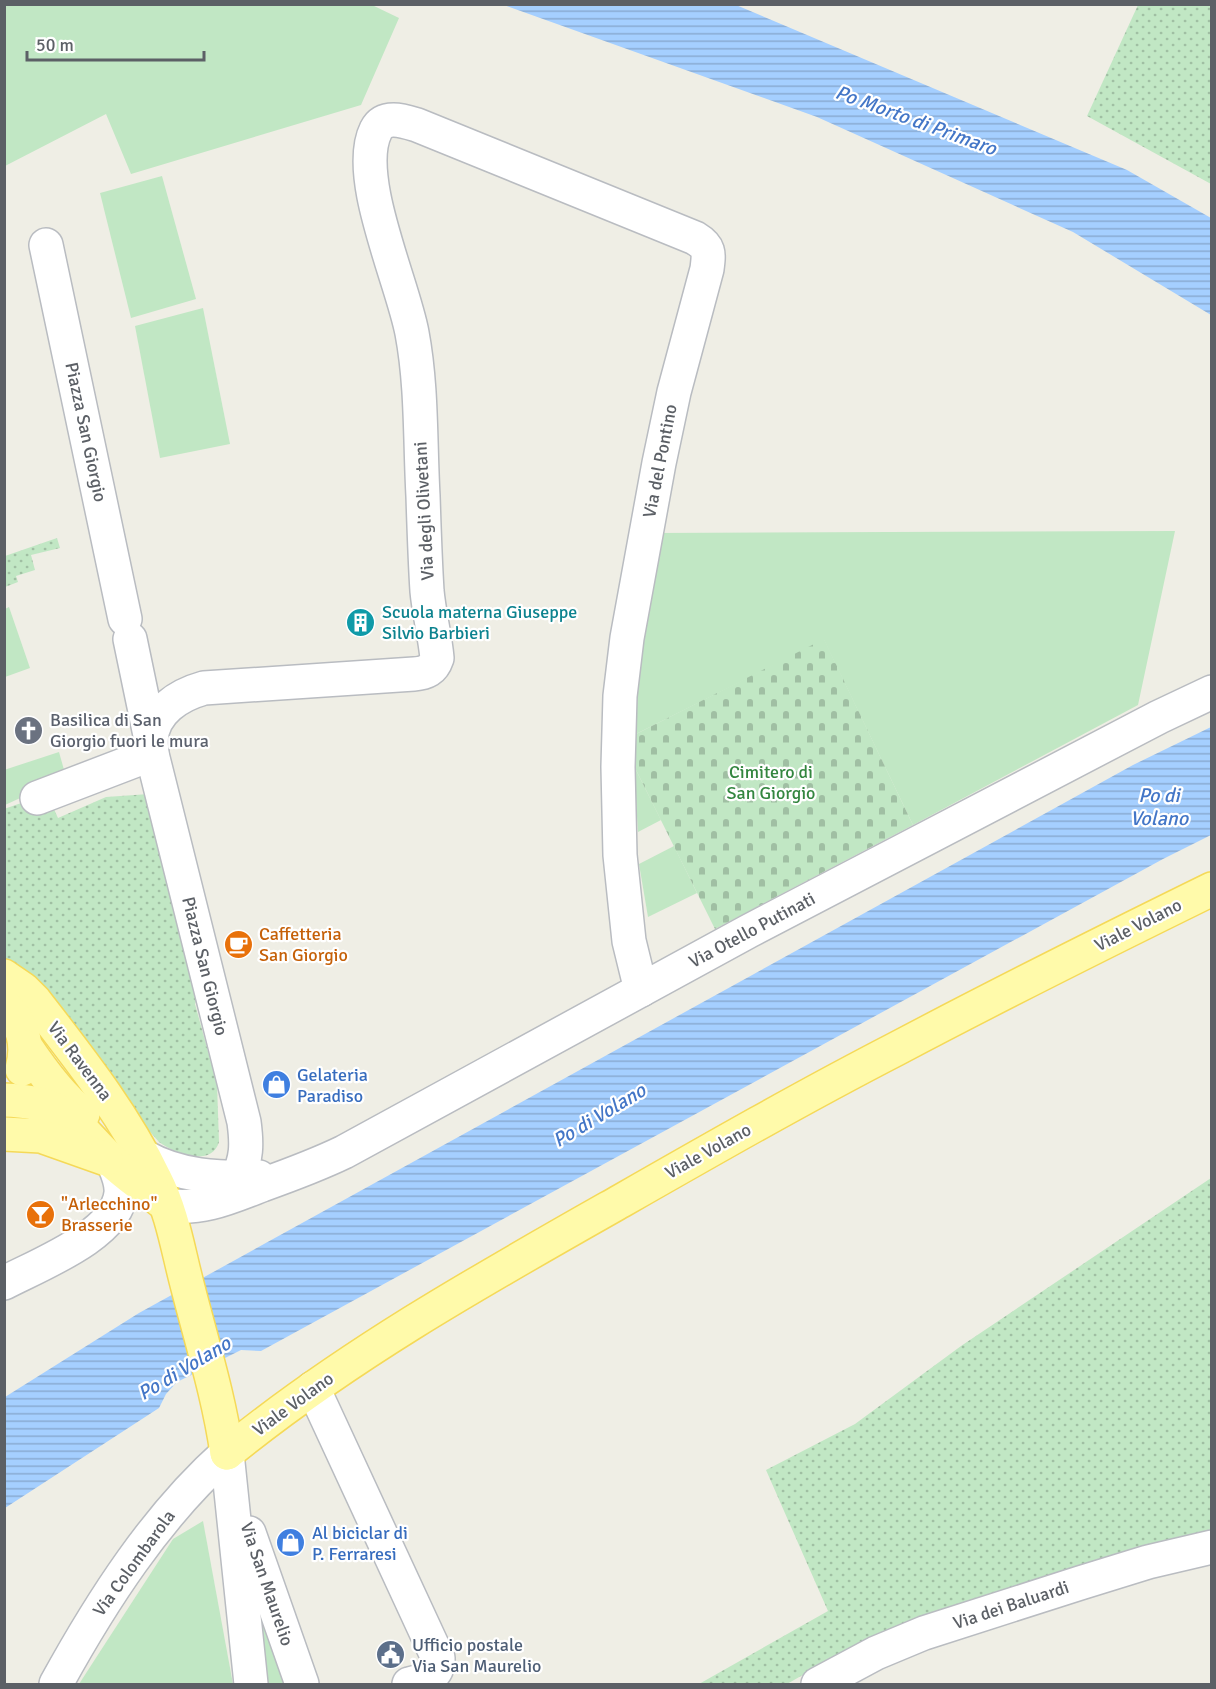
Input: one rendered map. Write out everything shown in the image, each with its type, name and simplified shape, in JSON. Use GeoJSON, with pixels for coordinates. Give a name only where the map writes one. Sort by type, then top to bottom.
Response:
{"type":"FeatureCollection","features":[{"type":"Feature","properties":{"kind":"main road","name":"Viale Volano"},"geometry":{"type":"LineString","coordinates":[[227,1453],[314,1388],[395,1332],[468,1288],[775,1114],[895,1049],[1212,889]]}},
{"type":"Feature","properties":{"kind":"main road","name":"Via Ravenna"},"geometry":{"type":"LineString","coordinates":[[4,976],[23,989],[35,1001],[98,1083],[128,1159]]}},
{"type":"Feature","properties":{"kind":"main road","name":"Via Ravenna"},"geometry":{"type":"LineString","coordinates":[[4,1005],[19,1023],[26,1047],[44,1073],[128,1159],[166,1205]]}},
{"type":"Feature","properties":{"kind":"main road","name":"Via Ravenna"},"geometry":{"type":"LineString","coordinates":[[4,1095],[22,1071],[26,1047]]}},
{"type":"Feature","properties":{"kind":"main road","name":"Via Ravenna"},"geometry":{"type":"LineString","coordinates":[[4,1100],[29,1101],[62,1112],[128,1159]]}},
{"type":"Feature","properties":{"kind":"main road"},"geometry":{"type":"LineString","coordinates":[[4,1134],[41,1136],[128,1159]]}},
{"type":"Feature","properties":{"kind":"main road"},"geometry":{"type":"LineString","coordinates":[[166,1205],[176,1233],[183,1271]]}},
{"type":"Feature","properties":{"kind":"main road","name":"Via San Maurelio"},"geometry":{"type":"LineString","coordinates":[[183,1271],[220,1411],[227,1453]]}},
{"type":"Feature","properties":{"kind":"street","name":"Via degli Olivetani"},"geometry":{"type":"LineString","coordinates":[[151,747],[154,725],[165,709],[188,694],[204,688],[423,673],[434,666],[437,658],[428,593],[417,372],[413,342],[383,234],[372,180],[371,163],[376,130],[381,123],[399,120],[417,125]]}},
{"type":"Feature","properties":{"kind":"street","name":"Via del Pontino"},"geometry":{"type":"LineString","coordinates":[[417,125],[695,238],[704,244],[708,251],[707,269],[674,392],[659,463],[627,638],[620,696],[618,767],[621,865],[628,941],[641,990]]}},
{"type":"Feature","properties":{"kind":"street","name":"Piazza San Giorgio"},"geometry":{"type":"LineString","coordinates":[[46,245],[151,747],[244,1122],[245,1159],[231,1188]]}},
{"type":"Feature","properties":{"kind":"street","name":"Via Otello Putinati"},"geometry":{"type":"LineString","coordinates":[[166,1205],[194,1206],[231,1188],[263,1177],[296,1173],[345,1152],[641,990],[941,830],[1212,692]]}},
{"type":"Feature","properties":{"kind":"street"},"geometry":{"type":"LineString","coordinates":[[37,798],[151,747]]}},
{"type":"Feature","properties":{"kind":"street","name":"Via Otello Putinati"},"geometry":{"type":"LineString","coordinates":[[128,1159],[190,1174],[231,1188]]}},
{"type":"Feature","properties":{"kind":"street","name":"Via Ravenna"},"geometry":{"type":"LineString","coordinates":[[4,1283],[88,1238],[104,1225],[115,1212],[128,1159]]}},
{"type":"Feature","properties":{"kind":"street"},"geometry":{"type":"LineString","coordinates":[[183,1271],[189,1242],[196,1229],[231,1188]]}},
{"type":"Feature","properties":{"kind":"street"},"geometry":{"type":"LineString","coordinates":[[314,1388],[438,1659],[436,1673],[410,1684]]}},
{"type":"Feature","properties":{"kind":"street","name":"Via San Maurelio"},"geometry":{"type":"LineString","coordinates":[[227,1453],[251,1684]]}},
{"type":"Feature","properties":{"kind":"street","name":"Via Colombarola"},"geometry":{"type":"LineString","coordinates":[[56,1684],[91,1622],[142,1550],[192,1486],[227,1453]]}},
{"type":"Feature","properties":{"kind":"street","name":"Via San Maurelio"},"geometry":{"type":"LineString","coordinates":[[232,1485],[302,1684]]}},
{"type":"Feature","properties":{"kind":"street","name":"Via dei Baluardi"},"geometry":{"type":"LineString","coordinates":[[818,1684],[876,1653],[924,1633],[1148,1562],[1212,1547]]}},
{"type":"Feature","properties":{"kind":"green space"},"geometry":{"type":"Polygon","coordinates":[[[5,5],[372,5],[399,18],[361,105],[131,174],[106,114],[5,166],[5,5]]]}},
{"type":"Feature","properties":{"kind":"green space"},"geometry":{"type":"Polygon","coordinates":[[[1138,5],[1211,5],[1211,184],[1087,116],[1138,5]]]}},
{"type":"Feature","properties":{"kind":"green space"},"geometry":{"type":"Polygon","coordinates":[[[162,176],[196,299],[131,318],[100,193],[162,176]]]}},
{"type":"Feature","properties":{"kind":"green space"},"geometry":{"type":"Polygon","coordinates":[[[203,308],[230,444],[160,458],[135,326],[203,308]]]}},
{"type":"Feature","properties":{"kind":"green space"},"geometry":{"type":"Polygon","coordinates":[[[1175,531],[1138,705],[913,825],[824,640],[634,735],[637,631],[654,533],[1175,531]]]}},
{"type":"Feature","properties":{"kind":"green space"},"geometry":{"type":"Polygon","coordinates":[[[57,538],[60,548],[31,555],[35,570],[16,576],[18,582],[5,587],[5,556],[57,538]]]}},
{"type":"Feature","properties":{"kind":"green space"},"geometry":{"type":"Polygon","coordinates":[[[9,607],[30,668],[5,677],[5,609],[9,607]]]}},
{"type":"Feature","properties":{"kind":"green space","name":"Cimitero di San Giorgio"},"geometry":{"type":"Polygon","coordinates":[[[824,639],[913,825],[715,929],[634,766],[634,735],[824,639]]]}},
{"type":"Feature","properties":{"kind":"green space"},"geometry":{"type":"Polygon","coordinates":[[[59,752],[66,777],[5,805],[4,770],[59,752]]]}},
{"type":"Feature","properties":{"kind":"green space"},"geometry":{"type":"Polygon","coordinates":[[[634,766],[661,820],[638,832],[634,766]]]}},
{"type":"Feature","properties":{"kind":"green space"},"geometry":{"type":"Polygon","coordinates":[[[47,794],[58,818],[106,797],[149,794],[201,988],[195,1004],[217,1084],[219,1142],[215,1150],[208,1155],[182,1154],[159,1142],[5,969],[4,809],[47,794]]]}},
{"type":"Feature","properties":{"kind":"green space"},"geometry":{"type":"Polygon","coordinates":[[[674,846],[697,893],[648,917],[639,864],[674,846]]]}},
{"type":"Feature","properties":{"kind":"green space"},"geometry":{"type":"Polygon","coordinates":[[[1211,1178],[1211,1532],[829,1660],[787,1684],[699,1684],[828,1611],[766,1470],[855,1424],[961,1346],[1211,1178]]]}},
{"type":"Feature","properties":{"kind":"green space"},"geometry":{"type":"Polygon","coordinates":[[[203,1521],[233,1684],[79,1684],[173,1539],[203,1521]]]}},
{"type":"Feature","properties":{"kind":"green space"},"geometry":{"type":"Polygon","coordinates":[[[242,1528],[286,1684],[267,1684],[242,1528]]]}},
{"type":"Feature","properties":{"kind":"water","name":"Po Morto di Primaro"},"geometry":{"type":"Polygon","coordinates":[[[504,5],[736,5],[1127,170],[1211,218],[1211,315],[1073,232],[817,117],[504,5]]]}},
{"type":"Feature","properties":{"kind":"water","name":"Po di Volano"},"geometry":{"type":"Polygon","coordinates":[[[1211,727],[1211,835],[1163,859],[261,1351],[241,1350],[177,1382],[166,1394],[159,1408],[5,1508],[5,1397],[139,1313],[1133,765],[1211,727]]]}},
{"type":"Feature","properties":{"kind":"place","name":"Scuola materna Giuseppe Silvio Barbieri"},"geometry":{"type":"Point","coordinates":[361,622]}},
{"type":"Feature","properties":{"kind":"place","name":"Basilica di San Giorgio fuori le mura"},"geometry":{"type":"Point","coordinates":[29,730]}},
{"type":"Feature","properties":{"kind":"place","name":"Caffetteria San Giorgio"},"geometry":{"type":"Point","coordinates":[238,944]}},
{"type":"Feature","properties":{"kind":"place","name":"Gelateria Paradiso"},"geometry":{"type":"Point","coordinates":[276,1085]}},
{"type":"Feature","properties":{"kind":"place","name":"\"Arlecchino\" Brasserie"},"geometry":{"type":"Point","coordinates":[40,1214]}},
{"type":"Feature","properties":{"kind":"place","name":"Al biciclar di P. Ferraresi"},"geometry":{"type":"Point","coordinates":[291,1543]}},
{"type":"Feature","properties":{"kind":"place","name":"Ufficio postale Via San Maurelio"},"geometry":{"type":"Point","coordinates":[391,1655]}}]}
